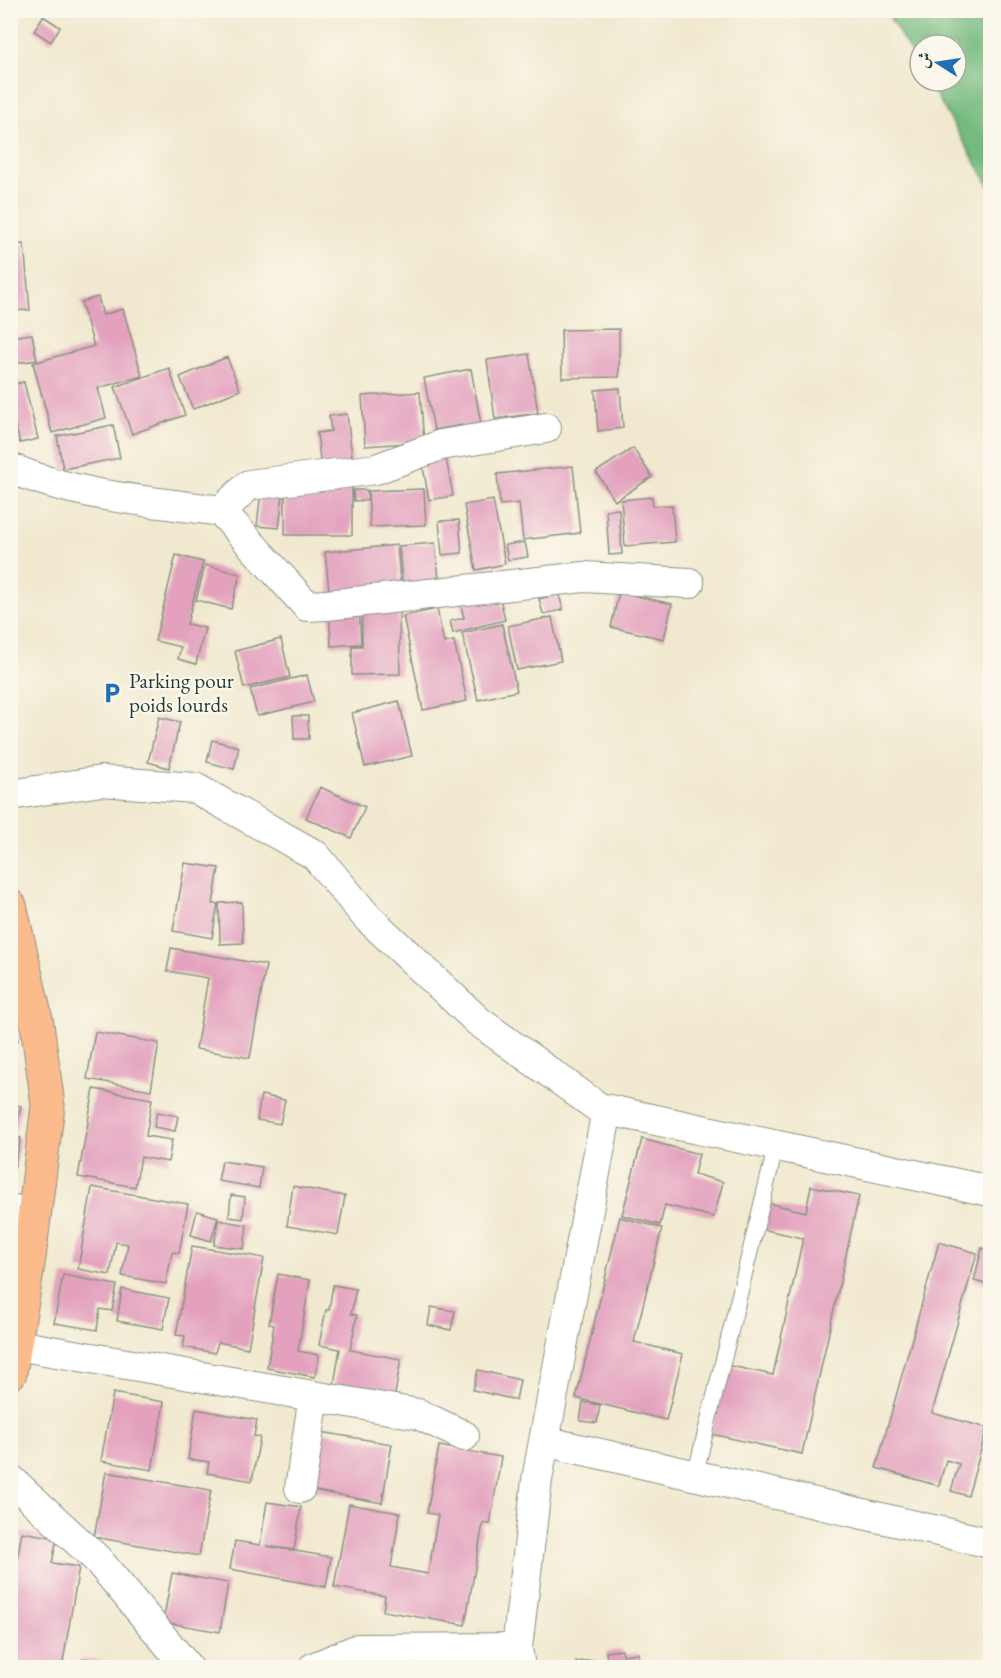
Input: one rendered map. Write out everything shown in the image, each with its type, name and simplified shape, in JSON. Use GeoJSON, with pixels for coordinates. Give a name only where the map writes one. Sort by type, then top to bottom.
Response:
{"type":"FeatureCollection","features":[{"type":"Feature","properties":{"kind":"main road"},"geometry":{"type":"LineString","coordinates":[[10,906],[37,1024],[48,1105],[22,1212],[29,1258],[12,1354]]}},
{"type":"Feature","properties":{"kind":"street"},"geometry":{"type":"LineString","coordinates":[[221,510],[249,486],[376,469],[441,445],[546,429]]}},
{"type":"Feature","properties":{"kind":"street"},"geometry":{"type":"LineString","coordinates":[[10,468],[27,476],[86,492],[221,510],[307,606],[584,577],[689,583]]}},
{"type":"Feature","properties":{"kind":"street"},"geometry":{"type":"LineString","coordinates":[[10,795],[100,781],[195,788],[315,855],[367,917],[478,1021],[599,1108],[990,1191]]}},
{"type":"Feature","properties":{"kind":"street"},"geometry":{"type":"LineString","coordinates":[[314,1668],[358,1649],[518,1658],[537,1480],[607,1110]]}},
{"type":"Feature","properties":{"kind":"street"},"geometry":{"type":"LineString","coordinates":[[12,1354],[314,1396],[418,1414],[464,1436]]}},
{"type":"Feature","properties":{"kind":"street"},"geometry":{"type":"LineString","coordinates":[[300,1488],[314,1396]]}},
{"type":"Feature","properties":{"kind":"street"},"geometry":{"type":"LineString","coordinates":[[544,1441],[990,1543]]}},
{"type":"Feature","properties":{"kind":"street"},"geometry":{"type":"LineString","coordinates":[[10,1479],[97,1559],[188,1668]]}},
{"type":"Feature","properties":{"kind":"lane"},"geometry":{"type":"LineString","coordinates":[[695,1475],[776,1146]]}},
{"type":"Feature","properties":{"kind":"green space"},"geometry":{"type":"Polygon","coordinates":[[[886,11],[990,11],[990,187],[935,93],[968,93],[968,33],[908,33],[908,48],[886,11]]]}},
{"type":"Feature","properties":{"kind":"building"},"geometry":{"type":"Polygon","coordinates":[[[43,16],[60,27],[51,42],[34,31],[43,16]]]}},
{"type":"Feature","properties":{"kind":"building"},"geometry":{"type":"Polygon","coordinates":[[[24,244],[30,310],[10,311],[10,245],[24,244]]]}},
{"type":"Feature","properties":{"kind":"building"},"geometry":{"type":"Polygon","coordinates":[[[98,297],[103,315],[123,309],[142,376],[98,388],[106,418],[52,433],[33,363],[94,346],[81,302],[98,297]]]}},
{"type":"Feature","properties":{"kind":"building"},"geometry":{"type":"Polygon","coordinates":[[[619,329],[619,377],[562,378],[561,330],[619,329]]]}},
{"type":"Feature","properties":{"kind":"building"},"geometry":{"type":"Polygon","coordinates":[[[32,334],[37,360],[10,364],[10,337],[32,334]]]}},
{"type":"Feature","properties":{"kind":"building"},"geometry":{"type":"Polygon","coordinates":[[[529,354],[538,413],[495,419],[487,360],[529,354]]]}},
{"type":"Feature","properties":{"kind":"building"},"geometry":{"type":"Polygon","coordinates":[[[227,357],[240,390],[193,409],[180,377],[227,357]]]}},
{"type":"Feature","properties":{"kind":"building"},"geometry":{"type":"Polygon","coordinates":[[[169,368],[185,415],[132,434],[115,387],[169,368]]]}},
{"type":"Feature","properties":{"kind":"building"},"geometry":{"type":"Polygon","coordinates":[[[471,369],[483,435],[465,439],[462,425],[434,430],[424,378],[471,369]]]}},
{"type":"Feature","properties":{"kind":"building"},"geometry":{"type":"Polygon","coordinates":[[[24,382],[38,439],[20,443],[10,405],[10,385],[24,382]]]}},
{"type":"Feature","properties":{"kind":"building"},"geometry":{"type":"Polygon","coordinates":[[[620,388],[623,428],[598,431],[595,390],[620,388]]]}},
{"type":"Feature","properties":{"kind":"building"},"geometry":{"type":"Polygon","coordinates":[[[420,392],[424,442],[365,446],[362,396],[420,392]]]}},
{"type":"Feature","properties":{"kind":"building"},"geometry":{"type":"Polygon","coordinates":[[[347,414],[353,464],[321,468],[317,433],[331,431],[329,416],[347,414]]]}},
{"type":"Feature","properties":{"kind":"building"},"geometry":{"type":"Polygon","coordinates":[[[113,425],[120,458],[63,469],[57,436],[113,425]]]}},
{"type":"Feature","properties":{"kind":"building"},"geometry":{"type":"Polygon","coordinates":[[[633,448],[652,477],[615,501],[596,472],[633,448]]]}},
{"type":"Feature","properties":{"kind":"building"},"geometry":{"type":"Polygon","coordinates":[[[445,452],[453,496],[429,500],[421,456],[445,452]]]}},
{"type":"Feature","properties":{"kind":"building"},"geometry":{"type":"Polygon","coordinates":[[[573,466],[580,533],[523,540],[519,503],[500,505],[497,474],[573,466]]]}},
{"type":"Feature","properties":{"kind":"building"},"geometry":{"type":"Polygon","coordinates":[[[285,484],[352,484],[352,535],[285,535],[285,484]]]}},
{"type":"Feature","properties":{"kind":"building"},"geometry":{"type":"Polygon","coordinates":[[[424,489],[426,525],[370,527],[368,491],[424,489]]]}},
{"type":"Feature","properties":{"kind":"building"},"geometry":{"type":"Polygon","coordinates":[[[353,490],[367,490],[368,500],[354,501],[353,490]]]}},
{"type":"Feature","properties":{"kind":"building"},"geometry":{"type":"Polygon","coordinates":[[[261,491],[283,494],[279,528],[257,526],[261,491]]]}},
{"type":"Feature","properties":{"kind":"building"},"geometry":{"type":"Polygon","coordinates":[[[652,497],[653,506],[672,505],[675,542],[625,546],[621,500],[652,497]]]}},
{"type":"Feature","properties":{"kind":"building"},"geometry":{"type":"Polygon","coordinates":[[[493,500],[505,564],[476,570],[464,505],[493,500]]]}},
{"type":"Feature","properties":{"kind":"building"},"geometry":{"type":"Polygon","coordinates":[[[619,509],[622,554],[609,555],[606,510],[619,509]]]}},
{"type":"Feature","properties":{"kind":"building"},"geometry":{"type":"Polygon","coordinates":[[[459,520],[462,553],[442,555],[439,521],[459,520]]]}},
{"type":"Feature","properties":{"kind":"building"},"geometry":{"type":"Polygon","coordinates":[[[525,542],[528,557],[508,560],[505,545],[525,542]]]}},
{"type":"Feature","properties":{"kind":"building"},"geometry":{"type":"Polygon","coordinates":[[[435,543],[440,588],[403,591],[399,546],[435,543]]]}},
{"type":"Feature","properties":{"kind":"building"},"geometry":{"type":"Polygon","coordinates":[[[397,545],[401,593],[330,600],[325,552],[397,545]]]}},
{"type":"Feature","properties":{"kind":"building"},"geometry":{"type":"Polygon","coordinates":[[[176,555],[203,562],[187,624],[205,628],[196,664],[178,659],[181,647],[155,641],[176,555]]]}},
{"type":"Feature","properties":{"kind":"building"},"geometry":{"type":"Polygon","coordinates":[[[205,565],[240,574],[231,609],[196,600],[205,565]]]}},
{"type":"Feature","properties":{"kind":"building"},"geometry":{"type":"Polygon","coordinates":[[[498,589],[505,620],[453,633],[450,621],[464,618],[459,598],[498,589]]]}},
{"type":"Feature","properties":{"kind":"building"},"geometry":{"type":"Polygon","coordinates":[[[619,592],[672,604],[664,639],[611,627],[619,592]]]}},
{"type":"Feature","properties":{"kind":"building"},"geometry":{"type":"Polygon","coordinates":[[[559,594],[563,610],[543,614],[539,599],[559,594]]]}},
{"type":"Feature","properties":{"kind":"building"},"geometry":{"type":"Polygon","coordinates":[[[359,607],[361,644],[331,646],[329,609],[359,607]]]}},
{"type":"Feature","properties":{"kind":"building"},"geometry":{"type":"Polygon","coordinates":[[[362,608],[399,608],[400,674],[352,675],[352,646],[362,646],[362,608]]]}},
{"type":"Feature","properties":{"kind":"building"},"geometry":{"type":"Polygon","coordinates":[[[437,609],[444,643],[454,641],[467,701],[423,710],[403,616],[437,609]]]}},
{"type":"Feature","properties":{"kind":"building"},"geometry":{"type":"Polygon","coordinates":[[[552,617],[561,661],[517,670],[508,626],[552,617]]]}},
{"type":"Feature","properties":{"kind":"building"},"geometry":{"type":"Polygon","coordinates":[[[502,624],[517,691],[478,700],[462,633],[502,624]]]}},
{"type":"Feature","properties":{"kind":"building"},"geometry":{"type":"Polygon","coordinates":[[[281,639],[290,677],[244,688],[235,651],[281,639]]]}},
{"type":"Feature","properties":{"kind":"building"},"geometry":{"type":"Polygon","coordinates":[[[307,675],[314,702],[257,716],[250,689],[307,675]]]}},
{"type":"Feature","properties":{"kind":"building"},"geometry":{"type":"Polygon","coordinates":[[[399,701],[412,756],[365,767],[352,713],[399,701]]]}},
{"type":"Feature","properties":{"kind":"building"},"geometry":{"type":"Polygon","coordinates":[[[293,716],[308,716],[309,739],[294,739],[293,716]]]}},
{"type":"Feature","properties":{"kind":"building"},"geometry":{"type":"Polygon","coordinates":[[[159,717],[180,722],[169,768],[148,762],[159,717]]]}},
{"type":"Feature","properties":{"kind":"building"},"geometry":{"type":"Polygon","coordinates":[[[212,740],[239,747],[234,769],[207,762],[212,740]]]}},
{"type":"Feature","properties":{"kind":"building"},"geometry":{"type":"Polygon","coordinates":[[[320,787],[365,807],[351,838],[306,818],[320,787]]]}},
{"type":"Feature","properties":{"kind":"building"},"geometry":{"type":"Polygon","coordinates":[[[185,863],[219,868],[213,904],[218,904],[212,938],[173,931],[185,863]]]}},
{"type":"Feature","properties":{"kind":"building"},"geometry":{"type":"Polygon","coordinates":[[[242,902],[243,943],[220,944],[219,903],[242,902]]]}},
{"type":"Feature","properties":{"kind":"building"},"geometry":{"type":"Polygon","coordinates":[[[171,948],[266,965],[250,1058],[196,1049],[208,978],[167,971],[171,948]]]}},
{"type":"Feature","properties":{"kind":"building"},"geometry":{"type":"Polygon","coordinates":[[[14,1016],[18,1041],[10,1042],[10,1017],[14,1016]]]}},
{"type":"Feature","properties":{"kind":"building"},"geometry":{"type":"Polygon","coordinates":[[[95,1032],[159,1043],[151,1090],[87,1079],[95,1032]]]}},
{"type":"Feature","properties":{"kind":"building"},"geometry":{"type":"Polygon","coordinates":[[[94,1089],[152,1099],[146,1136],[172,1140],[168,1162],[141,1157],[135,1187],[78,1177],[94,1089]]]}},
{"type":"Feature","properties":{"kind":"building"},"geometry":{"type":"Polygon","coordinates":[[[261,1095],[285,1100],[280,1124],[257,1120],[261,1095]]]}},
{"type":"Feature","properties":{"kind":"building"},"geometry":{"type":"Polygon","coordinates":[[[10,1103],[21,1106],[15,1133],[10,1132],[10,1103]]]}},
{"type":"Feature","properties":{"kind":"building"},"geometry":{"type":"Polygon","coordinates":[[[157,1112],[178,1116],[175,1131],[154,1127],[157,1112]]]}},
{"type":"Feature","properties":{"kind":"building"},"geometry":{"type":"Polygon","coordinates":[[[10,1135],[21,1138],[11,1182],[10,1182],[10,1135]]]}},
{"type":"Feature","properties":{"kind":"building"},"geometry":{"type":"Polygon","coordinates":[[[642,1139],[699,1154],[694,1174],[723,1182],[714,1217],[665,1205],[660,1225],[622,1215],[642,1139]]]}},
{"type":"Feature","properties":{"kind":"building"},"geometry":{"type":"Polygon","coordinates":[[[222,1161],[262,1167],[259,1188],[218,1181],[222,1161]]]}},
{"type":"Feature","properties":{"kind":"building"},"geometry":{"type":"Polygon","coordinates":[[[293,1186],[345,1196],[338,1235],[287,1226],[293,1186]]]}},
{"type":"Feature","properties":{"kind":"building"},"geometry":{"type":"Polygon","coordinates":[[[811,1186],[859,1196],[802,1454],[711,1434],[726,1365],[773,1375],[803,1238],[761,1229],[767,1203],[806,1212],[811,1186]]]}},
{"type":"Feature","properties":{"kind":"building"},"geometry":{"type":"Polygon","coordinates":[[[92,1187],[188,1204],[179,1253],[172,1252],[166,1284],[122,1276],[128,1244],[116,1242],[110,1275],[78,1269],[92,1187]]]}},
{"type":"Feature","properties":{"kind":"building"},"geometry":{"type":"Polygon","coordinates":[[[231,1195],[245,1197],[243,1219],[229,1217],[231,1195]]]}},
{"type":"Feature","properties":{"kind":"building"},"geometry":{"type":"Polygon","coordinates":[[[197,1211],[218,1217],[211,1241],[191,1235],[197,1211]]]}},
{"type":"Feature","properties":{"kind":"building"},"geometry":{"type":"Polygon","coordinates":[[[620,1217],[662,1228],[634,1342],[683,1354],[666,1420],[576,1398],[620,1217]]]}},
{"type":"Feature","properties":{"kind":"building"},"geometry":{"type":"Polygon","coordinates":[[[218,1220],[247,1225],[244,1249],[214,1245],[218,1220]]]}},
{"type":"Feature","properties":{"kind":"building"},"geometry":{"type":"Polygon","coordinates":[[[939,1242],[977,1253],[932,1413],[987,1428],[968,1496],[951,1491],[959,1464],[946,1460],[939,1486],[876,1468],[939,1242]]]}},
{"type":"Feature","properties":{"kind":"building"},"geometry":{"type":"Polygon","coordinates":[[[192,1246],[264,1258],[248,1348],[218,1342],[215,1353],[183,1347],[185,1336],[176,1335],[192,1246]]]}},
{"type":"Feature","properties":{"kind":"building"},"geometry":{"type":"Polygon","coordinates":[[[982,1248],[990,1250],[990,1285],[974,1281],[982,1248]]]}},
{"type":"Feature","properties":{"kind":"building"},"geometry":{"type":"Polygon","coordinates":[[[278,1274],[310,1280],[298,1351],[319,1355],[315,1377],[267,1368],[274,1325],[269,1324],[278,1274]]]}},
{"type":"Feature","properties":{"kind":"building"},"geometry":{"type":"Polygon","coordinates":[[[63,1275],[117,1285],[112,1311],[100,1309],[97,1330],[54,1323],[63,1275]]]}},
{"type":"Feature","properties":{"kind":"building"},"geometry":{"type":"Polygon","coordinates":[[[333,1285],[356,1289],[351,1314],[357,1315],[350,1350],[401,1359],[394,1400],[333,1390],[340,1349],[319,1345],[333,1285]]]}},
{"type":"Feature","properties":{"kind":"building"},"geometry":{"type":"Polygon","coordinates":[[[122,1289],[169,1298],[163,1329],[117,1321],[122,1289]]]}},
{"type":"Feature","properties":{"kind":"building"},"geometry":{"type":"Polygon","coordinates":[[[431,1307],[455,1311],[451,1330],[428,1325],[431,1307]]]}},
{"type":"Feature","properties":{"kind":"building"},"geometry":{"type":"Polygon","coordinates":[[[478,1370],[520,1380],[516,1400],[473,1390],[478,1370]]]}},
{"type":"Feature","properties":{"kind":"building"},"geometry":{"type":"Polygon","coordinates":[[[113,1393],[164,1402],[152,1470],[101,1461],[113,1393]]]}},
{"type":"Feature","properties":{"kind":"building"},"geometry":{"type":"Polygon","coordinates":[[[583,1402],[600,1405],[597,1423],[580,1421],[583,1402]]]}},
{"type":"Feature","properties":{"kind":"building"},"geometry":{"type":"Polygon","coordinates":[[[196,1409],[257,1420],[254,1436],[260,1437],[252,1481],[207,1473],[209,1462],[188,1459],[196,1409]]]}},
{"type":"Feature","properties":{"kind":"building"},"geometry":{"type":"Polygon","coordinates":[[[321,1432],[392,1444],[382,1503],[311,1490],[321,1432]]]}},
{"type":"Feature","properties":{"kind":"building"},"geometry":{"type":"Polygon","coordinates":[[[439,1446],[501,1457],[490,1524],[483,1523],[465,1625],[383,1611],[385,1596],[334,1587],[349,1504],[400,1513],[391,1567],[428,1574],[438,1515],[427,1513],[439,1446]]]}},
{"type":"Feature","properties":{"kind":"building"},"geometry":{"type":"Polygon","coordinates":[[[106,1472],[211,1490],[199,1556],[94,1537],[106,1472]]]}},
{"type":"Feature","properties":{"kind":"building"},"geometry":{"type":"Polygon","coordinates":[[[267,1502],[301,1507],[294,1550],[266,1546],[331,1557],[326,1587],[230,1569],[235,1541],[260,1545],[267,1502]]]}},
{"type":"Feature","properties":{"kind":"building"},"geometry":{"type":"Polygon","coordinates":[[[22,1532],[57,1538],[52,1563],[79,1567],[62,1668],[10,1668],[10,1577],[14,1577],[22,1532]]]}},
{"type":"Feature","properties":{"kind":"building"},"geometry":{"type":"Polygon","coordinates":[[[172,1573],[228,1583],[220,1632],[163,1622],[172,1573]]]}},
{"type":"Feature","properties":{"kind":"building"},"geometry":{"type":"Polygon","coordinates":[[[622,1650],[623,1655],[638,1653],[640,1668],[608,1668],[606,1652],[622,1650]]]}},
{"type":"Feature","properties":{"kind":"building"},"geometry":{"type":"Polygon","coordinates":[[[383,1652],[383,1668],[353,1668],[353,1659],[383,1652]]]}},
{"type":"Feature","properties":{"kind":"building"},"geometry":{"type":"Polygon","coordinates":[[[83,1659],[142,1666],[142,1668],[82,1668],[83,1659]]]}},
{"type":"Feature","properties":{"kind":"building"},"geometry":{"type":"Polygon","coordinates":[[[594,1660],[595,1668],[576,1668],[576,1662],[594,1660]]]}},
{"type":"Feature","properties":{"kind":"building"},"geometry":{"type":"Polygon","coordinates":[[[396,1662],[413,1662],[412,1668],[396,1668],[396,1662]]]}},
{"type":"Feature","properties":{"kind":"place","name":"Parking pour poids lourds"},"geometry":{"type":"Point","coordinates":[112,693]}}]}
